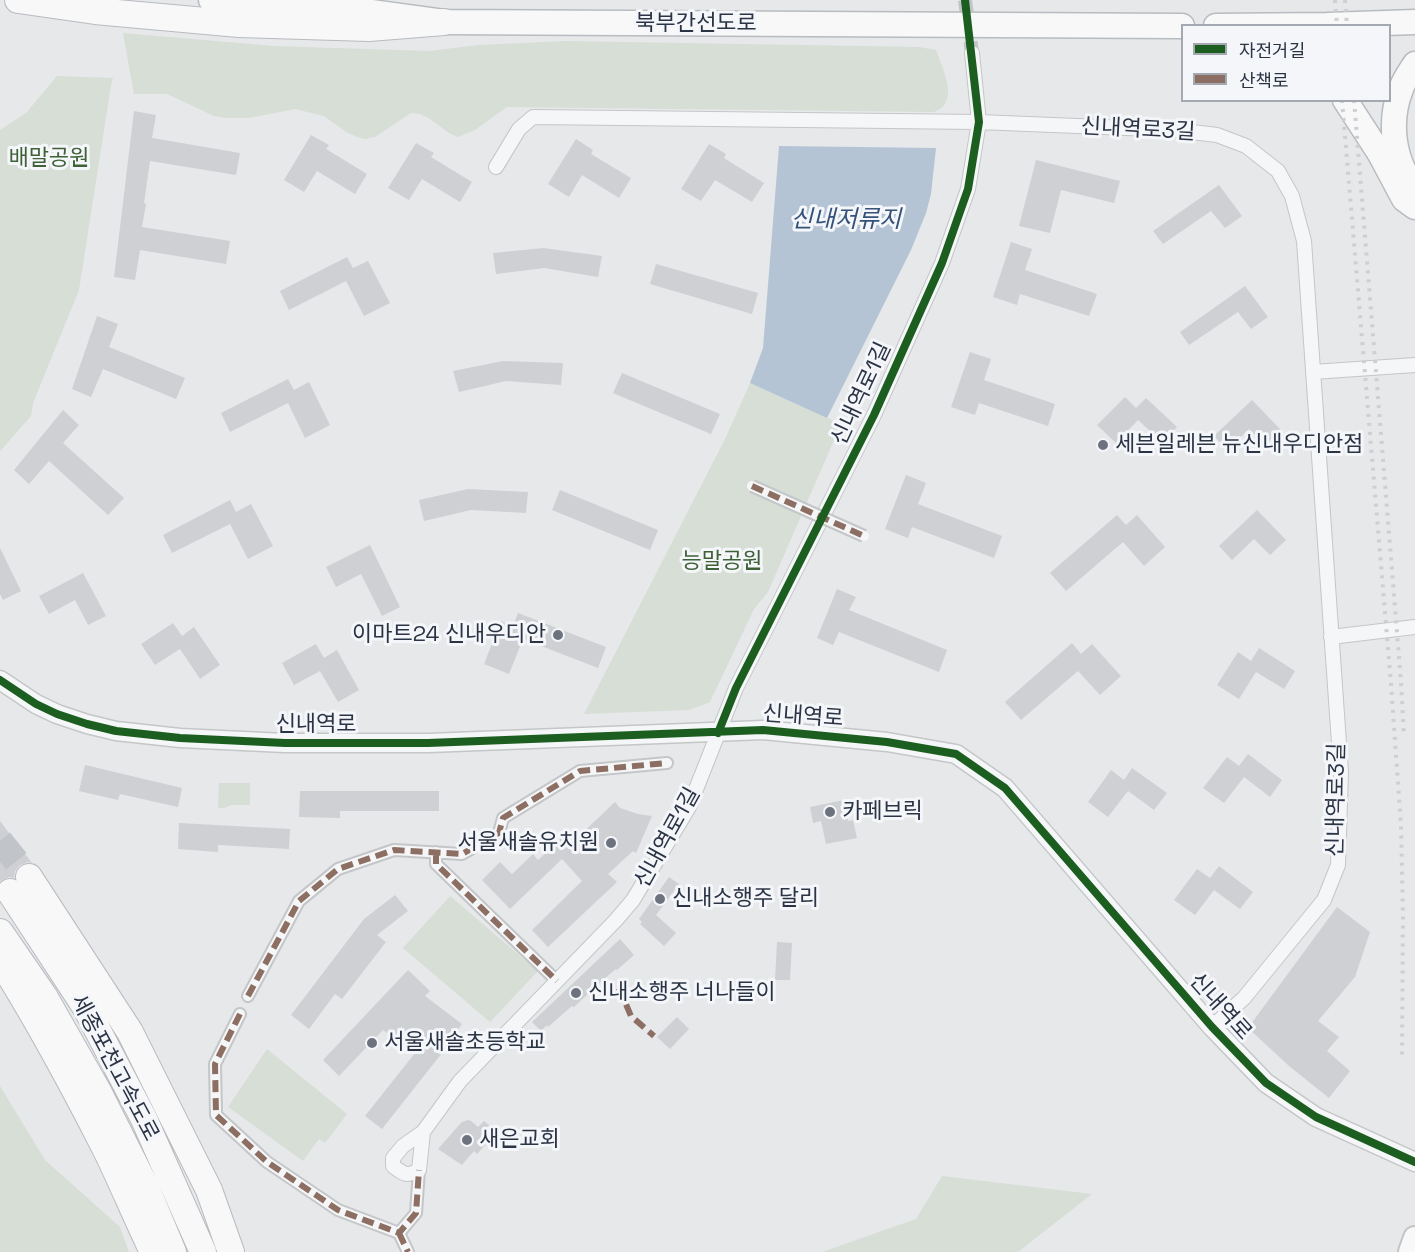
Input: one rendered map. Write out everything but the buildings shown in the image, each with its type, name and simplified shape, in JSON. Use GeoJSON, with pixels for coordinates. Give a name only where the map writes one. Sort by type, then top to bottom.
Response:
{"type":"FeatureCollection","features":[{"type":"Feature","properties":{"kind":"highway"},"geometry":{"type":"LineString","coordinates":[[18,0],[95,11],[239,24],[369,28],[444,22]]}},
{"type":"Feature","properties":{"kind":"highway","name":"북부간선도로"},"geometry":{"type":"LineString","coordinates":[[211,0],[371,12],[444,22],[1181,26]]}},
{"type":"Feature","properties":{"kind":"highway"},"geometry":{"type":"LineString","coordinates":[[1356,24],[1415,22]]}},
{"type":"Feature","properties":{"kind":"highway"},"geometry":{"type":"LineString","coordinates":[[1124,26],[1181,36]]}},
{"type":"Feature","properties":{"kind":"highway"},"geometry":{"type":"LineString","coordinates":[[1415,64],[1401,88],[1393,131],[1403,170],[1415,188]]}},
{"type":"Feature","properties":{"kind":"highway"},"geometry":{"type":"LineString","coordinates":[[1346,102],[1380,154],[1404,199],[1415,207]]}},
{"type":"Feature","properties":{"kind":"highway","name":"세종포천고속도로"},"geometry":{"type":"LineString","coordinates":[[203,1252],[144,1119],[20,885],[130,1032],[209,1190],[231,1252]]}},
{"type":"Feature","properties":{"kind":"highway","name":"세종포천고속도로"},"geometry":{"type":"LineString","coordinates":[[0,932],[44,996],[99,1094],[145,1185],[173,1252]]}},
{"type":"Feature","properties":{"kind":"highway"},"geometry":{"type":"LineString","coordinates":[[0,960],[35,1016],[76,1092],[108,1154],[153,1252]]}},
{"type":"Feature","properties":{"kind":"main road"},"geometry":{"type":"LineString","coordinates":[[1410,1252],[1415,1238]]}},
{"type":"Feature","properties":{"kind":"street","name":"신내역로1길"},"geometry":{"type":"LineString","coordinates":[[423,1132],[419,1170],[412,1174],[402,1173],[393,1166],[393,1158],[403,1146],[423,1132],[460,1081],[633,900],[689,807],[736,688],[874,415],[942,263],[968,189],[979,122],[972,53]]}},
{"type":"Feature","properties":{"kind":"street","name":"신내역로3길"},"geometry":{"type":"LineString","coordinates":[[496,166],[519,129],[533,117],[979,122],[1175,130],[1217,135],[1246,146],[1278,171],[1292,196],[1304,241],[1341,772],[1338,865],[1324,900],[1244,998],[1212,1027]]}},
{"type":"Feature","properties":{"kind":"street"},"geometry":{"type":"LineString","coordinates":[[1313,372],[1415,365]]}},
{"type":"Feature","properties":{"kind":"street"},"geometry":{"type":"LineString","coordinates":[[752,486],[864,536]]}},
{"type":"Feature","properties":{"kind":"street"},"geometry":{"type":"LineString","coordinates":[[1331,637],[1415,627]]}},
{"type":"Feature","properties":{"kind":"street","name":"신내역로"},"geometry":{"type":"LineString","coordinates":[[0,680],[36,704],[87,724],[180,738],[285,743],[428,743],[763,730],[887,742],[956,754],[1005,788],[1212,1027],[1266,1083],[1316,1117],[1415,1162]]}},
{"type":"Feature","properties":{"kind":"street"},"geometry":{"type":"LineString","coordinates":[[248,996],[299,901],[338,869],[394,850],[462,854],[499,833],[503,818],[580,771],[667,763]]}},
{"type":"Feature","properties":{"kind":"street"},"geometry":{"type":"LineString","coordinates":[[435,852],[436,864],[557,981]]}},
{"type":"Feature","properties":{"kind":"street"},"geometry":{"type":"LineString","coordinates":[[240,1014],[215,1064],[216,1115],[267,1162],[338,1210],[399,1233],[408,1252]]}},
{"type":"Feature","properties":{"kind":"street"},"geometry":{"type":"LineString","coordinates":[[399,1233],[416,1213],[419,1170]]}},
{"type":"Feature","properties":{"kind":"green space"},"geometry":{"type":"Polygon","coordinates":[[[123,33],[273,46],[429,51],[479,45],[565,41],[919,47],[936,50],[945,75],[948,93],[947,101],[934,112],[507,107],[475,130],[458,137],[430,119],[411,113],[375,137],[365,139],[346,132],[324,116],[295,109],[249,118],[226,118],[214,116],[167,94],[134,94],[123,33]]]}},
{"type":"Feature","properties":{"kind":"green space","name":"배말공원"},"geometry":{"type":"Polygon","coordinates":[[[57,76],[113,78],[79,290],[33,403],[31,416],[0,451],[0,130],[26,113],[57,76]]]}},
{"type":"Feature","properties":{"kind":"green space","name":"능말공원"},"geometry":{"type":"Polygon","coordinates":[[[750,383],[841,424],[768,592],[754,609],[710,702],[689,710],[584,714],[725,439],[750,383]]]}},
{"type":"Feature","properties":{"kind":"green space"},"geometry":{"type":"Polygon","coordinates":[[[219,783],[250,783],[250,805],[218,808],[219,783]]]}},
{"type":"Feature","properties":{"kind":"green space"},"geometry":{"type":"Polygon","coordinates":[[[450,896],[538,971],[490,1022],[403,948],[450,896]]]}},
{"type":"Feature","properties":{"kind":"green space"},"geometry":{"type":"Polygon","coordinates":[[[267,1049],[347,1114],[325,1143],[319,1139],[303,1161],[228,1107],[267,1049]]]}},
{"type":"Feature","properties":{"kind":"green space"},"geometry":{"type":"Polygon","coordinates":[[[0,1086],[45,1160],[120,1227],[129,1252],[0,1252],[0,1086]]]}},
{"type":"Feature","properties":{"kind":"green space"},"geometry":{"type":"Polygon","coordinates":[[[942,1176],[1092,1194],[1018,1252],[822,1252],[916,1219],[942,1176]]]}},
{"type":"Feature","properties":{"kind":"water","name":"신내저류지"},"geometry":{"type":"Polygon","coordinates":[[[779,146],[936,148],[931,194],[926,213],[911,250],[827,418],[750,383],[763,348],[779,146]]]}},
{"type":"Feature","properties":{"kind":"tunnel"},"geometry":{"type":"LineString","coordinates":[[965,0],[972,53]]}},
{"type":"Feature","properties":{"kind":"tunnel"},"geometry":{"type":"LineString","coordinates":[[0,841],[29,877]]}},
{"type":"Feature","properties":{"kind":"railway"},"geometry":{"type":"LineString","coordinates":[[1335,0],[1337,24]]}},
{"type":"Feature","properties":{"kind":"railway"},"geometry":{"type":"LineString","coordinates":[[1345,0],[1347,24]]}},
{"type":"Feature","properties":{"kind":"railway"},"geometry":{"type":"LineString","coordinates":[[1342,102],[1401,825],[1402,1056]]}},
{"type":"Feature","properties":{"kind":"railway"},"geometry":{"type":"LineString","coordinates":[[1354,102],[1404,737]]}},
{"type":"Feature","properties":{"kind":"marked path"},"geometry":{"type":"LineString","coordinates":[[752,486],[864,536]]}},
{"type":"Feature","properties":{"kind":"marked path"},"geometry":{"type":"LineString","coordinates":[[248,996],[299,901],[338,869],[394,850],[462,854],[499,833],[503,818],[580,771],[667,763]]}},
{"type":"Feature","properties":{"kind":"marked path"},"geometry":{"type":"LineString","coordinates":[[436,852],[436,864],[557,981]]}},
{"type":"Feature","properties":{"kind":"marked path"},"geometry":{"type":"LineString","coordinates":[[619,988],[631,1016],[654,1036]]}},
{"type":"Feature","properties":{"kind":"marked path"},"geometry":{"type":"LineString","coordinates":[[240,1014],[215,1064],[216,1115],[267,1162],[338,1210],[399,1233],[416,1213],[419,1170]]}},
{"type":"Feature","properties":{"kind":"marked path"},"geometry":{"type":"LineString","coordinates":[[399,1233],[408,1252]]}},
{"type":"Feature","properties":{"kind":"cycle path"},"geometry":{"type":"LineString","coordinates":[[718,733],[736,688],[874,415],[942,263],[968,189],[979,122],[965,0]]}},
{"type":"Feature","properties":{"kind":"cycle path"},"geometry":{"type":"LineString","coordinates":[[0,680],[36,704],[87,724],[116,731],[180,738],[285,743],[428,743],[763,730],[887,742],[956,754],[1005,788],[1212,1027],[1266,1083],[1316,1117],[1415,1162]]}},
{"type":"Feature","properties":{"kind":"place","name":"세븐일레븐 뉴신내우디안점"},"geometry":{"type":"Point","coordinates":[1103,445]}},
{"type":"Feature","properties":{"kind":"place","name":"이마트24 신내우디안"},"geometry":{"type":"Point","coordinates":[558,635]}},
{"type":"Feature","properties":{"kind":"place","name":"카페브릭"},"geometry":{"type":"Point","coordinates":[830,812]}},
{"type":"Feature","properties":{"kind":"place","name":"서울새솔유치원"},"geometry":{"type":"Point","coordinates":[611,843]}},
{"type":"Feature","properties":{"kind":"place","name":"신내소행주 달리"},"geometry":{"type":"Point","coordinates":[660,899]}},
{"type":"Feature","properties":{"kind":"place","name":"신내소행주 너나들이"},"geometry":{"type":"Point","coordinates":[576,993]}},
{"type":"Feature","properties":{"kind":"place","name":"서울새솔초등학교"},"geometry":{"type":"Point","coordinates":[372,1043]}},
{"type":"Feature","properties":{"kind":"place","name":"새은교회"},"geometry":{"type":"Point","coordinates":[467,1140]}}]}
